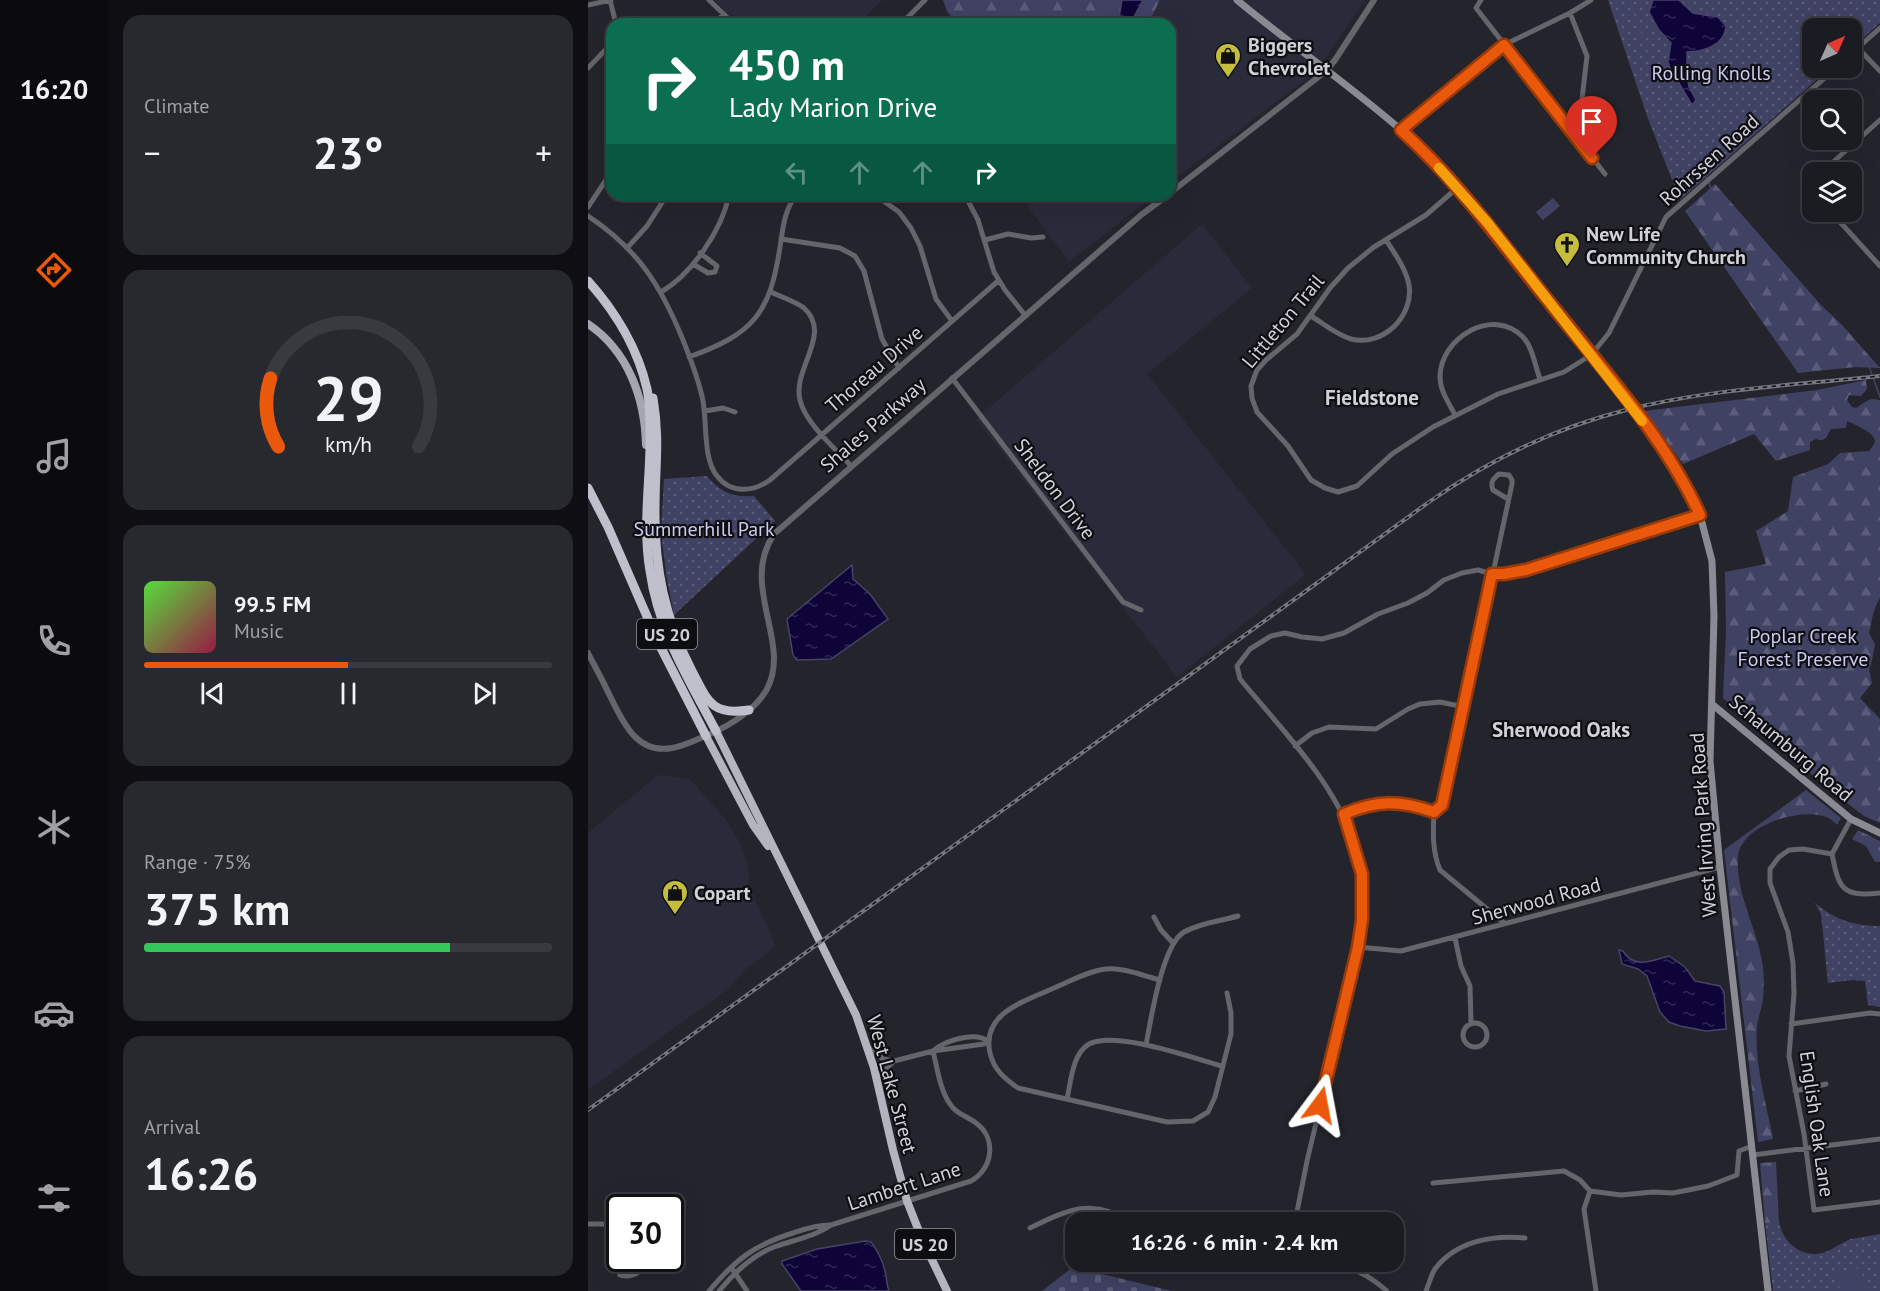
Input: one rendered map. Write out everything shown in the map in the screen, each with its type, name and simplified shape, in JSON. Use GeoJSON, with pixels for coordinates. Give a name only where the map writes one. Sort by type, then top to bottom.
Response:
{"type":"FeatureCollection","features":[{"type":"Feature","properties":{"kind":"highway","name":"US 20"},"geometry":{"type":"LineString","coordinates":[[588,281],[612,312],[638,361],[647,390],[650,450],[646,540],[650,574],[660,616],[673,649],[716,731]]}},
{"type":"Feature","properties":{"kind":"highway"},"geometry":{"type":"LineString","coordinates":[[638,361],[653,395],[657,423],[655,537],[660,579],[668,617],[681,650],[714,707],[724,712],[748,710]]}},
{"type":"Feature","properties":{"kind":"highway","name":"US 20"},"geometry":{"type":"LineString","coordinates":[[588,488],[608,527],[659,644],[706,736]]}},
{"type":"Feature","properties":{"kind":"highway","name":"West Lake Street"},"geometry":{"type":"LineString","coordinates":[[716,731],[856,1015],[877,1078],[900,1179],[922,1239],[947,1291]]}},
{"type":"Feature","properties":{"kind":"highway","name":"West Lake Street"},"geometry":{"type":"LineString","coordinates":[[706,736],[753,825],[778,858]]}},
{"type":"Feature","properties":{"kind":"main road","name":"West Irving Park Road"},"geometry":{"type":"LineString","coordinates":[[1238,0],[1349,86],[1401,130],[1419,146],[1457,188],[1487,222],[1675,464],[1700,515],[1712,561],[1714,616],[1710,761],[1719,867],[1768,1291]]}},
{"type":"Feature","properties":{"kind":"main road"},"geometry":{"type":"LineString","coordinates":[[588,324],[608,340],[632,376],[642,408],[647,485]]}},
{"type":"Feature","properties":{"kind":"main road","name":"Schaumburg Road"},"geometry":{"type":"LineString","coordinates":[[1713,705],[1851,819],[1880,833]]}},
{"type":"Feature","properties":{"kind":"main road"},"geometry":{"type":"LineString","coordinates":[[1712,731],[1718,722],[1732,721]]}},
{"type":"Feature","properties":{"kind":"street"},"geometry":{"type":"LineString","coordinates":[[588,5],[610,0],[614,18]]}},
{"type":"Feature","properties":{"kind":"street"},"geometry":{"type":"LineString","coordinates":[[709,0],[728,18]]}},
{"type":"Feature","properties":{"kind":"street"},"geometry":{"type":"LineString","coordinates":[[907,18],[925,0]]}},
{"type":"Feature","properties":{"kind":"street","name":"Shales Parkway"},"geometry":{"type":"LineString","coordinates":[[1176,188],[1326,70],[1374,0]]}},
{"type":"Feature","properties":{"kind":"street"},"geometry":{"type":"LineString","coordinates":[[1481,0],[1476,8],[1605,174]]}},
{"type":"Feature","properties":{"kind":"street"},"geometry":{"type":"LineString","coordinates":[[1401,130],[1504,45],[1570,13],[1591,0]]}},
{"type":"Feature","properties":{"kind":"street"},"geometry":{"type":"LineString","coordinates":[[1568,125],[1581,108],[1587,56],[1570,13]]}},
{"type":"Feature","properties":{"kind":"street"},"geometry":{"type":"LineString","coordinates":[[720,18],[724,14]]}},
{"type":"Feature","properties":{"kind":"street"},"geometry":{"type":"LineString","coordinates":[[1862,44],[1880,28]]}},
{"type":"Feature","properties":{"kind":"street"},"geometry":{"type":"LineString","coordinates":[[588,68],[606,49]]}},
{"type":"Feature","properties":{"kind":"street"},"geometry":{"type":"LineString","coordinates":[[1862,53],[1880,71]]}},
{"type":"Feature","properties":{"kind":"street","name":"Rohrssen Road"},"geometry":{"type":"LineString","coordinates":[[1591,355],[1609,333],[1666,217],[1825,78]]}},
{"type":"Feature","properties":{"kind":"street"},"geometry":{"type":"LineString","coordinates":[[1833,162],[1880,120]]}},
{"type":"Feature","properties":{"kind":"street"},"geometry":{"type":"LineString","coordinates":[[588,207],[606,180]]}},
{"type":"Feature","properties":{"kind":"street","name":"Littleton Trail"},"geometry":{"type":"LineString","coordinates":[[1457,188],[1426,215],[1386,240],[1342,273],[1297,334],[1262,363],[1253,378],[1251,392],[1260,416],[1288,446],[1305,473],[1317,484],[1338,492],[1357,486],[1402,446],[1433,426],[1498,394],[1564,372],[1591,355]]}},
{"type":"Feature","properties":{"kind":"street"},"geometry":{"type":"LineString","coordinates":[[628,247],[647,226],[663,201]]}},
{"type":"Feature","properties":{"kind":"street"},"geometry":{"type":"LineString","coordinates":[[661,292],[680,280],[693,264],[723,219],[728,201]]}},
{"type":"Feature","properties":{"kind":"street"},"geometry":{"type":"LineString","coordinates":[[690,357],[721,345],[744,330],[757,316],[771,292],[787,211],[793,201]]}},
{"type":"Feature","properties":{"kind":"street"},"geometry":{"type":"LineString","coordinates":[[884,201],[911,228],[920,246],[936,299],[952,321]]}},
{"type":"Feature","properties":{"kind":"street"},"geometry":{"type":"LineString","coordinates":[[968,201],[978,220],[990,263],[998,281],[1025,315]]}},
{"type":"Feature","properties":{"kind":"street","name":"Shales Parkway"},"geometry":{"type":"LineString","coordinates":[[588,653],[626,727],[637,739],[651,747],[666,749],[680,747],[716,731],[748,710],[766,691],[774,666],[761,582],[766,548],[774,534],[1160,201]]}},
{"type":"Feature","properties":{"kind":"street"},"geometry":{"type":"LineString","coordinates":[[588,216],[628,247],[661,292],[690,357],[705,411],[723,408],[735,412]]}},
{"type":"Feature","properties":{"kind":"street"},"geometry":{"type":"LineString","coordinates":[[1840,222],[1880,266]]}},
{"type":"Feature","properties":{"kind":"street"},"geometry":{"type":"LineString","coordinates":[[985,240],[1008,234],[1031,238],[1043,237]]}},
{"type":"Feature","properties":{"kind":"street"},"geometry":{"type":"LineString","coordinates":[[781,238],[840,248],[855,256],[864,272],[882,339],[899,368]]}},
{"type":"Feature","properties":{"kind":"street"},"geometry":{"type":"LineString","coordinates":[[1311,316],[1351,339],[1376,337],[1394,327],[1405,313],[1410,292],[1406,275],[1386,240]]}},
{"type":"Feature","properties":{"kind":"street"},"geometry":{"type":"LineString","coordinates":[[693,264],[708,273],[715,272],[717,266],[700,254]]}},
{"type":"Feature","properties":{"kind":"street","name":"Thoreau Drive"},"geometry":{"type":"LineString","coordinates":[[705,411],[710,464],[717,477],[728,486],[742,490],[757,488],[770,480],[998,281]]}},
{"type":"Feature","properties":{"kind":"street"},"geometry":{"type":"LineString","coordinates":[[771,292],[802,307],[814,324],[815,338],[799,379],[799,394],[806,414],[851,466]]}},
{"type":"Feature","properties":{"kind":"street"},"geometry":{"type":"LineString","coordinates":[[1455,415],[1442,388],[1441,370],[1446,353],[1451,346],[1463,335],[1476,328],[1497,324],[1514,330],[1522,336],[1531,349],[1540,379]]}},
{"type":"Feature","properties":{"kind":"street","name":"Sheldon Drive"},"geometry":{"type":"LineString","coordinates":[[952,378],[1123,602],[1141,610]]}},
{"type":"Feature","properties":{"kind":"street"},"geometry":{"type":"LineString","coordinates":[[1504,923],[1440,870],[1435,859],[1433,845],[1434,812],[1442,805],[1445,798],[1492,574],[1508,499],[1512,480],[1509,476],[1499,474],[1492,480],[1493,490],[1508,499]]}},
{"type":"Feature","properties":{"kind":"street"},"geometry":{"type":"LineString","coordinates":[[1297,1212],[1358,947],[1362,920],[1362,874],[1344,814],[1333,795],[1240,679],[1237,666],[1250,650],[1271,636],[1285,633],[1322,639],[1344,633],[1378,614],[1417,598],[1444,580],[1462,573],[1478,570],[1492,574],[1504,574],[1526,570],[1700,515]]}},
{"type":"Feature","properties":{"kind":"street"},"geometry":{"type":"LineString","coordinates":[[1295,746],[1312,733],[1329,727],[1376,729],[1420,704],[1440,702],[1464,707]]}},
{"type":"Feature","properties":{"kind":"street"},"geometry":{"type":"LineString","coordinates":[[1344,814],[1366,805],[1389,803],[1411,804],[1434,812]]}},
{"type":"Feature","properties":{"kind":"street"},"geometry":{"type":"LineString","coordinates":[[1851,819],[1832,854],[1837,879],[1844,889],[1860,895],[1880,893]]}},
{"type":"Feature","properties":{"kind":"street","name":"English Oak Lane"},"geometry":{"type":"LineString","coordinates":[[1832,854],[1803,849],[1789,850],[1779,857],[1770,869],[1770,883],[1788,932],[1793,963],[1794,994],[1789,1056],[1806,1148],[1814,1210],[1880,1202]]}},
{"type":"Feature","properties":{"kind":"street","name":"Sherwood Road"},"geometry":{"type":"LineString","coordinates":[[1358,947],[1401,951],[1719,867]]}},
{"type":"Feature","properties":{"kind":"street"},"geometry":{"type":"LineString","coordinates":[[1154,916],[1161,930],[1173,943]]}},
{"type":"Feature","properties":{"kind":"street"},"geometry":{"type":"LineString","coordinates":[[1146,1045],[1160,980],[1173,943],[1183,933],[1238,916]]}},
{"type":"Feature","properties":{"kind":"street"},"geometry":{"type":"LineString","coordinates":[[1455,938],[1461,966],[1470,986],[1471,1023]]}},
{"type":"Feature","properties":{"kind":"street"},"geometry":{"type":"LineString","coordinates":[[1160,980],[1116,969],[1094,971],[1006,1011],[992,1026],[988,1041],[995,1067],[1004,1078],[1018,1088],[1167,1122],[1193,1121],[1208,1112],[1215,1096],[1231,1034],[1231,1013],[1227,993]]}},
{"type":"Feature","properties":{"kind":"street"},"geometry":{"type":"LineString","coordinates":[[1791,1024],[1870,1013],[1880,1014]]}},
{"type":"Feature","properties":{"kind":"street"},"geometry":{"type":"LineString","coordinates":[[1471,1023],[1479,1023],[1485,1029],[1485,1040],[1480,1046],[1471,1046],[1463,1037],[1464,1029],[1471,1023]]}},
{"type":"Feature","properties":{"kind":"street"},"geometry":{"type":"LineString","coordinates":[[1067,1099],[1075,1062],[1089,1044],[1112,1040],[1146,1045],[1222,1066]]}},
{"type":"Feature","properties":{"kind":"street"},"geometry":{"type":"LineString","coordinates":[[868,1047],[883,1059],[894,1061],[933,1051],[984,1044],[988,1041]]}},
{"type":"Feature","properties":{"kind":"street","name":"Lambert Lane"},"geometry":{"type":"LineString","coordinates":[[709,1291],[731,1266],[750,1251],[770,1240],[819,1225],[831,1225],[908,1201],[971,1181],[982,1173],[989,1161],[990,1147],[985,1132],[977,1123],[956,1111],[948,1101],[933,1051]]}},
{"type":"Feature","properties":{"kind":"street"},"geometry":{"type":"LineString","coordinates":[[877,1078],[894,1061]]}},
{"type":"Feature","properties":{"kind":"street"},"geometry":{"type":"LineString","coordinates":[[1795,1091],[1827,1084]]}},
{"type":"Feature","properties":{"kind":"street"},"geometry":{"type":"LineString","coordinates":[[1753,1155],[1880,1139]]}},
{"type":"Feature","properties":{"kind":"street"},"geometry":{"type":"LineString","coordinates":[[1433,1183],[1564,1171],[1580,1180],[1590,1191],[1621,1195],[1642,1192],[1673,1193],[1708,1186],[1737,1175],[1739,1151],[1752,1146]]}},
{"type":"Feature","properties":{"kind":"street"},"geometry":{"type":"LineString","coordinates":[[1590,1191],[1584,1209],[1596,1291]]}},
{"type":"Feature","properties":{"kind":"street"},"geometry":{"type":"LineString","coordinates":[[1030,1228],[1060,1213],[1086,1207],[1111,1212]]}},
{"type":"Feature","properties":{"kind":"street"},"geometry":{"type":"LineString","coordinates":[[588,1224],[606,1226]]}},
{"type":"Feature","properties":{"kind":"street","name":"Lambert Lane"},"geometry":{"type":"LineString","coordinates":[[719,1291],[735,1273],[764,1251],[821,1232],[831,1225]]}},
{"type":"Feature","properties":{"kind":"street"},"geometry":{"type":"LineString","coordinates":[[1426,1291],[1434,1270],[1448,1256],[1464,1246],[1484,1239],[1504,1236],[1525,1238]]}},
{"type":"Feature","properties":{"kind":"street"},"geometry":{"type":"LineString","coordinates":[[731,1266],[747,1291]]}},
{"type":"Feature","properties":{"kind":"street"},"geometry":{"type":"LineString","coordinates":[[619,1272],[626,1277],[638,1272]]}},
{"type":"Feature","properties":{"kind":"street"},"geometry":{"type":"LineString","coordinates":[[1360,1272],[1387,1291]]}},
{"type":"Feature","properties":{"kind":"shaded area"},"geometry":{"type":"Polygon","coordinates":[[[715,0],[882,0],[864,18],[733,18],[715,0]]]}},
{"type":"Feature","properties":{"kind":"shaded area"},"geometry":{"type":"Polygon","coordinates":[[[1160,0],[1365,0],[1328,55],[1301,83],[1176,178],[1176,18],[1151,18],[1160,0]]]}},
{"type":"Feature","properties":{"kind":"shaded area"},"geometry":{"type":"Polygon","coordinates":[[[1023,201],[1147,201],[1069,262],[1023,201]]]}},
{"type":"Feature","properties":{"kind":"shaded area"},"geometry":{"type":"Polygon","coordinates":[[[1202,224],[1252,288],[1147,374],[1306,574],[1177,677],[976,419],[1202,224]]]}},
{"type":"Feature","properties":{"kind":"shaded area","name":"Copart"},"geometry":{"type":"Polygon","coordinates":[[[658,775],[690,779],[726,820],[740,843],[748,864],[749,886],[776,946],[745,970],[727,990],[588,1090],[588,833],[658,775]]]}},
{"type":"Feature","properties":{"kind":"green space"},"geometry":{"type":"Polygon","coordinates":[[[943,0],[1160,0],[1151,18],[952,18],[943,0]]]}},
{"type":"Feature","properties":{"kind":"green space","name":"Rolling Knolls"},"geometry":{"type":"Polygon","coordinates":[[[1608,0],[1880,0],[1880,23],[1862,39],[1862,18],[1802,18],[1802,78],[1819,78],[1802,90],[1802,93],[1680,200],[1647,116],[1608,0]]]}},
{"type":"Feature","properties":{"kind":"green space"},"geometry":{"type":"Polygon","coordinates":[[[1715,184],[1821,305],[1880,368],[1855,367],[1798,373],[1685,211],[1715,184]]]}},
{"type":"Feature","properties":{"kind":"green space"},"geometry":{"type":"Polygon","coordinates":[[[1553,198],[1560,206],[1543,220],[1536,212],[1553,198]]]}},
{"type":"Feature","properties":{"kind":"green space","name":"Poplar Creek Forest Preserve"},"geometry":{"type":"Polygon","coordinates":[[[1866,380],[1867,389],[1861,396],[1849,395],[1847,400],[1852,407],[1856,408],[1873,399],[1880,401],[1880,598],[1874,610],[1869,633],[1875,644],[1869,669],[1872,683],[1860,698],[1880,719],[1880,823],[1864,816],[1831,791],[1723,698],[1726,631],[1725,572],[1766,564],[1756,531],[1788,511],[1793,477],[1828,464],[1840,453],[1869,451],[1875,443],[1872,435],[1847,421],[1846,428],[1831,429],[1825,439],[1810,442],[1810,450],[1776,461],[1754,434],[1683,464],[1644,411],[1817,390],[1866,380]]]}},
{"type":"Feature","properties":{"kind":"green space","name":"Summerhill Park"},"geometry":{"type":"Polygon","coordinates":[[[707,476],[727,493],[754,496],[775,521],[674,615],[661,531],[664,479],[707,476]]]}},
{"type":"Feature","properties":{"kind":"green space"},"geometry":{"type":"Polygon","coordinates":[[[1806,790],[1841,818],[1837,825],[1832,820],[1815,815],[1788,817],[1774,821],[1750,835],[1742,845],[1738,856],[1743,898],[1757,939],[1763,971],[1764,987],[1757,1026],[1757,1054],[1773,1139],[1758,1142],[1724,850],[1806,790]]]}},
{"type":"Feature","properties":{"kind":"green space"},"geometry":{"type":"Polygon","coordinates":[[[1858,830],[1880,841],[1880,862],[1875,862],[1866,846],[1852,839],[1858,830]]]}},
{"type":"Feature","properties":{"kind":"green space"},"geometry":{"type":"Polygon","coordinates":[[[1815,903],[1830,914],[1846,921],[1880,926],[1880,1007],[1868,1005],[1865,981],[1828,983],[1821,914],[1815,903]]]}},
{"type":"Feature","properties":{"kind":"green space"},"geometry":{"type":"Polygon","coordinates":[[[1776,1162],[1779,1222],[1765,1223],[1760,1163],[1776,1162]]]}},
{"type":"Feature","properties":{"kind":"green space"},"geometry":{"type":"Polygon","coordinates":[[[1779,1222],[1781,1230],[1790,1243],[1795,1248],[1809,1254],[1825,1252],[1851,1239],[1880,1234],[1880,1291],[1773,1291],[1765,1223],[1779,1222]]]}},
{"type":"Feature","properties":{"kind":"green space"},"geometry":{"type":"Polygon","coordinates":[[[1862,1268],[1864,1290],[1840,1291],[1837,1271],[1862,1268]]]}},
{"type":"Feature","properties":{"kind":"green space"},"geometry":{"type":"Polygon","coordinates":[[[1067,1272],[1094,1272],[1172,1291],[1042,1291],[1067,1272]]]}},
{"type":"Feature","properties":{"kind":"water"},"geometry":{"type":"Polygon","coordinates":[[[1122,0],[1143,0],[1133,18],[1119,18],[1122,0]]]}},
{"type":"Feature","properties":{"kind":"water"},"geometry":{"type":"Polygon","coordinates":[[[1653,0],[1679,0],[1693,13],[1718,17],[1726,26],[1725,33],[1717,43],[1706,49],[1687,52],[1689,87],[1696,100],[1692,105],[1670,68],[1668,62],[1671,43],[1659,30],[1649,12],[1653,0]]]}},
{"type":"Feature","properties":{"kind":"water"},"geometry":{"type":"Polygon","coordinates":[[[852,565],[853,579],[870,594],[888,619],[831,659],[797,660],[793,655],[787,619],[852,565]]]}},
{"type":"Feature","properties":{"kind":"water"},"geometry":{"type":"Polygon","coordinates":[[[1619,950],[1638,962],[1669,956],[1685,967],[1695,981],[1720,986],[1724,992],[1726,1029],[1706,1031],[1669,1022],[1660,1012],[1647,976],[1638,969],[1622,964],[1619,950]]]}},
{"type":"Feature","properties":{"kind":"water"},"geometry":{"type":"Polygon","coordinates":[[[871,1242],[880,1256],[889,1291],[801,1291],[782,1264],[782,1261],[817,1249],[871,1242]]]}},
{"type":"Feature","properties":{"kind":"waterway"},"geometry":{"type":"LineString","coordinates":[[1046,0],[1049,18]]}},
{"type":"Feature","properties":{"kind":"waterway"},"geometry":{"type":"LineString","coordinates":[[1102,18],[1107,0]]}},
{"type":"Feature","properties":{"kind":"waterway"},"geometry":{"type":"LineString","coordinates":[[1631,0],[1650,58],[1650,105],[1654,122],[1663,138],[1697,165],[1707,179]]}},
{"type":"Feature","properties":{"kind":"waterway"},"geometry":{"type":"LineString","coordinates":[[1709,183],[1714,197],[1730,223],[1766,257],[1817,325],[1830,334],[1858,346],[1870,369],[1880,397]]}},
{"type":"Feature","properties":{"kind":"railway"},"geometry":{"type":"LineString","coordinates":[[588,1110],[1429,502],[1475,472],[1548,436],[1626,410],[1720,392],[1880,376]]}},
{"type":"Feature","properties":{"kind":"slow traffic"},"geometry":{"type":"LineString","coordinates":[[1439,168],[1487,222],[1642,421]]}},
{"type":"Feature","properties":{"kind":"place","name":"Biggers Chevrolet"},"geometry":{"type":"Point","coordinates":[1228,79]}},
{"type":"Feature","properties":{"kind":"place","name":"New Life Community Church"},"geometry":{"type":"Point","coordinates":[1567,268]}},
{"type":"Feature","properties":{"kind":"place","name":"Copart"},"geometry":{"type":"Point","coordinates":[675,916]}},
{"type":"Feature","properties":{"kind":"district","name":"Fieldstone"},"geometry":{"type":"Point","coordinates":[1372,397]}},
{"type":"Feature","properties":{"kind":"district","name":"Sherwood Oaks"},"geometry":{"type":"Point","coordinates":[1561,729]}},
{"type":"Feature","properties":{"kind":"route"},"geometry":{"type":"LineString","coordinates":[[1320,1105],[1358,947],[1362,920],[1362,874],[1344,814],[1366,805],[1411,804],[1434,812],[1442,805],[1492,574],[1526,570],[1700,515],[1675,464],[1623,396],[1487,222],[1419,146],[1401,130],[1504,45],[1592,158]]}}]}
